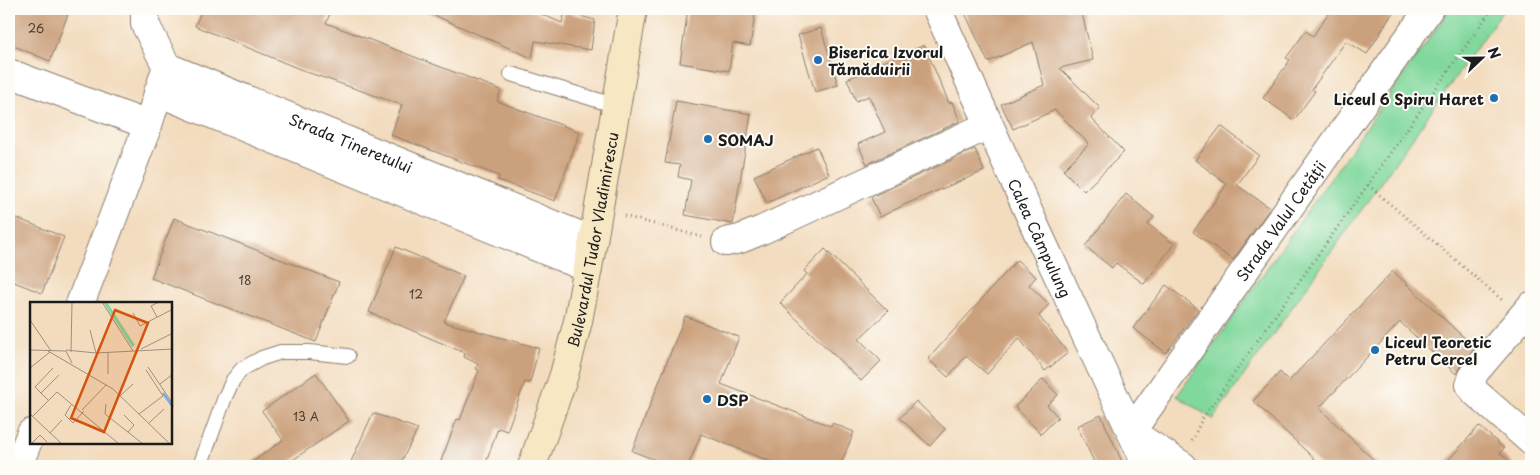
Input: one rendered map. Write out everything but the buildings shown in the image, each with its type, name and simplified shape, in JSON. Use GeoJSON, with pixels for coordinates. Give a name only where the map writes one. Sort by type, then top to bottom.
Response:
{"type":"FeatureCollection","features":[{"type":"Feature","properties":{"kind":"main road","name":"Bulevardul Tudor Vladimirescu"},"geometry":{"type":"LineString","coordinates":[[532,466],[564,375],[578,321],[633,9]]}},
{"type":"Feature","properties":{"kind":"street"},"geometry":{"type":"LineString","coordinates":[[81,302],[148,125],[167,67],[145,24],[145,9]]}},
{"type":"Feature","properties":{"kind":"street","name":"Calea Câmpulung"},"geometry":{"type":"LineString","coordinates":[[937,9],[1148,466]]}},
{"type":"Feature","properties":{"kind":"street","name":"Strada Valul Cetății"},"geometry":{"type":"LineString","coordinates":[[1131,432],[1430,9]]}},
{"type":"Feature","properties":{"kind":"street","name":"Strada Tineretului"},"geometry":{"type":"LineString","coordinates":[[167,67],[593,241]]}},
{"type":"Feature","properties":{"kind":"street"},"geometry":{"type":"LineString","coordinates":[[9,73],[148,125]]}},
{"type":"Feature","properties":{"kind":"street","name":"Strada Tineretului"},"geometry":{"type":"LineString","coordinates":[[158,92],[588,268]]}},
{"type":"Feature","properties":{"kind":"street"},"geometry":{"type":"LineString","coordinates":[[726,242],[740,239],[762,230],[989,125]]}},
{"type":"Feature","properties":{"kind":"street"},"geometry":{"type":"LineString","coordinates":[[1526,312],[1474,373],[1470,385],[1476,393],[1531,441]]}},
{"type":"Feature","properties":{"kind":"street"},"geometry":{"type":"LineString","coordinates":[[1131,432],[1182,465]]}},
{"type":"Feature","properties":{"kind":"street"},"geometry":{"type":"LineString","coordinates":[[18,466],[30,435]]}},
{"type":"Feature","properties":{"kind":"lane"},"geometry":{"type":"LineString","coordinates":[[511,74],[617,106]]}},
{"type":"Feature","properties":{"kind":"lane"},"geometry":{"type":"LineString","coordinates":[[200,466],[225,397],[233,380],[242,369],[262,358],[281,352],[309,352],[348,356]]}},
{"type":"Feature","properties":{"kind":"path"},"geometry":{"type":"LineString","coordinates":[[1182,465],[1202,419],[1492,9]]}},
{"type":"Feature","properties":{"kind":"path"},"geometry":{"type":"LineString","coordinates":[[1368,185],[1526,312]]}},
{"type":"Feature","properties":{"kind":"path"},"geometry":{"type":"LineString","coordinates":[[599,210],[726,242]]}},
{"type":"Feature","properties":{"kind":"green space"},"geometry":{"type":"Polygon","coordinates":[[[1450,9],[1504,9],[1213,419],[1177,396],[1450,9]]]}},
{"type":"Feature","properties":{"kind":"place","name":"Biserica Izvorul Tămăduirii"},"geometry":{"type":"Point","coordinates":[818,60]}},
{"type":"Feature","properties":{"kind":"place","name":"Liceul 6 Spiru Haret"},"geometry":{"type":"Point","coordinates":[1494,98]}},
{"type":"Feature","properties":{"kind":"place","name":"SOMAJ"},"geometry":{"type":"Point","coordinates":[708,139]}},
{"type":"Feature","properties":{"kind":"place","name":"Liceul Teoretic Petru Cercel"},"geometry":{"type":"Point","coordinates":[1375,350]}},
{"type":"Feature","properties":{"kind":"place","name":"DSP"},"geometry":{"type":"Point","coordinates":[707,399]}}]}
